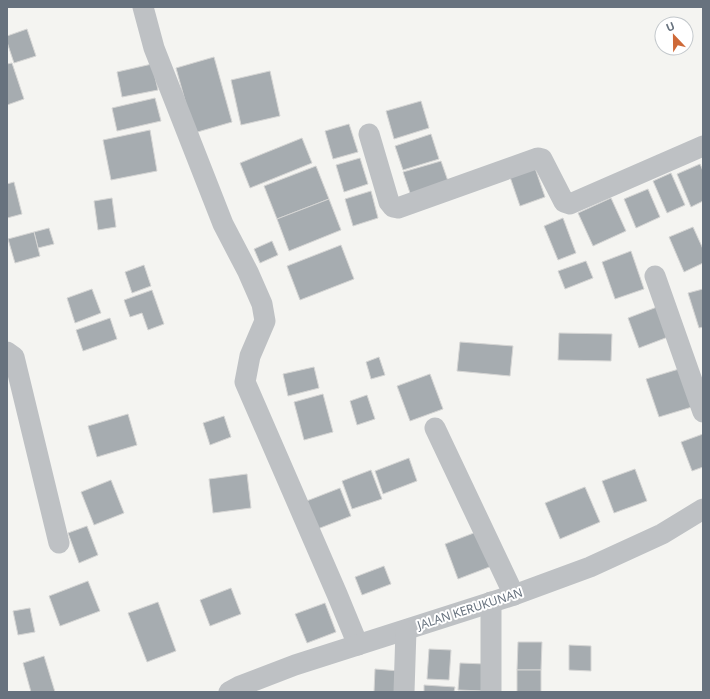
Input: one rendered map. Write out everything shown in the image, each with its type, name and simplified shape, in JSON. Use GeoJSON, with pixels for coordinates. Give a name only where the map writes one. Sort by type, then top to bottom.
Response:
{"type":"FeatureCollection","features":[{"type":"Feature","properties":{"kind":"street"},"geometry":{"type":"LineString","coordinates":[[143,7],[154,48],[223,224],[248,272],[262,304],[265,321],[250,356],[245,382],[358,645]]}},
{"type":"Feature","properties":{"kind":"street"},"geometry":{"type":"LineString","coordinates":[[369,134],[389,202],[392,207],[398,208],[538,158],[542,159],[564,202],[570,204],[703,146]]}},
{"type":"Feature","properties":{"kind":"street"},"geometry":{"type":"LineString","coordinates":[[655,276],[703,412]]}},
{"type":"Feature","properties":{"kind":"street"},"geometry":{"type":"LineString","coordinates":[[7,352],[14,357],[59,543]]}},
{"type":"Feature","properties":{"kind":"street"},"geometry":{"type":"LineString","coordinates":[[435,428],[514,595]]}},
{"type":"Feature","properties":{"kind":"street","name":"JALAN KERUKUNAN"},"geometry":{"type":"LineString","coordinates":[[229,692],[240,686],[295,665],[514,595],[590,567],[662,534],[703,509]]}},
{"type":"Feature","properties":{"kind":"street"},"geometry":{"type":"LineString","coordinates":[[491,602],[491,692]]}},
{"type":"Feature","properties":{"kind":"street"},"geometry":{"type":"LineString","coordinates":[[404,692],[406,630]]}},
{"type":"Feature","properties":{"kind":"building"},"geometry":{"type":"Polygon","coordinates":[[[27,29],[36,56],[14,63],[7,42],[7,36],[27,29]]]}},
{"type":"Feature","properties":{"kind":"building"},"geometry":{"type":"Polygon","coordinates":[[[214,57],[232,122],[194,133],[176,68],[214,57]]]}},
{"type":"Feature","properties":{"kind":"building"},"geometry":{"type":"Polygon","coordinates":[[[12,63],[24,99],[7,105],[7,64],[12,63]]]}},
{"type":"Feature","properties":{"kind":"building"},"geometry":{"type":"Polygon","coordinates":[[[152,64],[158,90],[122,97],[117,72],[152,64]]]}},
{"type":"Feature","properties":{"kind":"building"},"geometry":{"type":"Polygon","coordinates":[[[270,71],[280,116],[241,125],[231,80],[270,71]]]}},
{"type":"Feature","properties":{"kind":"building"},"geometry":{"type":"Polygon","coordinates":[[[155,98],[161,121],[117,131],[112,108],[155,98]]]}},
{"type":"Feature","properties":{"kind":"building"},"geometry":{"type":"Polygon","coordinates":[[[421,101],[429,128],[394,139],[386,111],[421,101]]]}},
{"type":"Feature","properties":{"kind":"building"},"geometry":{"type":"Polygon","coordinates":[[[349,124],[358,152],[333,159],[325,131],[349,124]]]}},
{"type":"Feature","properties":{"kind":"building"},"geometry":{"type":"Polygon","coordinates":[[[150,130],[157,171],[111,180],[103,140],[150,130]]]}},
{"type":"Feature","properties":{"kind":"building"},"geometry":{"type":"Polygon","coordinates":[[[431,134],[439,159],[403,170],[395,146],[431,134]]]}},
{"type":"Feature","properties":{"kind":"building"},"geometry":{"type":"Polygon","coordinates":[[[302,138],[312,163],[250,188],[240,163],[302,138]]]}},
{"type":"Feature","properties":{"kind":"building"},"geometry":{"type":"Polygon","coordinates":[[[360,158],[368,184],[344,192],[336,165],[360,158]]]}},
{"type":"Feature","properties":{"kind":"building"},"geometry":{"type":"Polygon","coordinates":[[[441,161],[449,184],[411,196],[403,172],[441,161]]]}},
{"type":"Feature","properties":{"kind":"building"},"geometry":{"type":"Polygon","coordinates":[[[700,164],[703,171],[703,201],[691,207],[677,174],[700,164]]]}},
{"type":"Feature","properties":{"kind":"building"},"geometry":{"type":"Polygon","coordinates":[[[316,166],[329,199],[277,219],[264,186],[316,166]]]}},
{"type":"Feature","properties":{"kind":"building"},"geometry":{"type":"Polygon","coordinates":[[[535,168],[545,197],[520,206],[510,177],[535,168]]]}},
{"type":"Feature","properties":{"kind":"building"},"geometry":{"type":"Polygon","coordinates":[[[671,173],[685,205],[667,213],[653,181],[671,173]]]}},
{"type":"Feature","properties":{"kind":"building"},"geometry":{"type":"Polygon","coordinates":[[[14,182],[22,214],[7,218],[7,184],[14,182]]]}},
{"type":"Feature","properties":{"kind":"building"},"geometry":{"type":"Polygon","coordinates":[[[648,189],[660,217],[636,228],[624,199],[648,189]]]}},
{"type":"Feature","properties":{"kind":"building"},"geometry":{"type":"Polygon","coordinates":[[[371,191],[378,218],[353,226],[345,199],[371,191]]]}},
{"type":"Feature","properties":{"kind":"building"},"geometry":{"type":"Polygon","coordinates":[[[112,198],[116,227],[98,230],[94,201],[112,198]]]}},
{"type":"Feature","properties":{"kind":"building"},"geometry":{"type":"Polygon","coordinates":[[[611,198],[626,231],[593,246],[578,213],[611,198]]]}},
{"type":"Feature","properties":{"kind":"building"},"geometry":{"type":"Polygon","coordinates":[[[329,199],[341,230],[289,251],[277,219],[329,199]]]}},
{"type":"Feature","properties":{"kind":"building"},"geometry":{"type":"Polygon","coordinates":[[[563,218],[576,253],[558,260],[544,226],[563,218]]]}},
{"type":"Feature","properties":{"kind":"building"},"geometry":{"type":"Polygon","coordinates":[[[693,227],[703,249],[703,263],[684,272],[669,237],[693,227]]]}},
{"type":"Feature","properties":{"kind":"building"},"geometry":{"type":"Polygon","coordinates":[[[49,228],[54,244],[38,248],[34,232],[49,228]]]}},
{"type":"Feature","properties":{"kind":"building"},"geometry":{"type":"Polygon","coordinates":[[[34,232],[40,256],[15,263],[8,239],[34,232]]]}},
{"type":"Feature","properties":{"kind":"building"},"geometry":{"type":"Polygon","coordinates":[[[272,241],[278,255],[260,263],[254,249],[272,241]]]}},
{"type":"Feature","properties":{"kind":"building"},"geometry":{"type":"Polygon","coordinates":[[[341,245],[354,279],[300,300],[287,266],[341,245]]]}},
{"type":"Feature","properties":{"kind":"building"},"geometry":{"type":"Polygon","coordinates":[[[631,251],[644,289],[615,299],[602,262],[631,251]]]}},
{"type":"Feature","properties":{"kind":"building"},"geometry":{"type":"Polygon","coordinates":[[[586,261],[593,278],[565,289],[558,271],[586,261]]]}},
{"type":"Feature","properties":{"kind":"building"},"geometry":{"type":"Polygon","coordinates":[[[144,265],[151,286],[132,293],[125,272],[144,265]]]}},
{"type":"Feature","properties":{"kind":"building"},"geometry":{"type":"Polygon","coordinates":[[[92,289],[101,313],[75,323],[67,298],[92,289]]]}},
{"type":"Feature","properties":{"kind":"building"},"geometry":{"type":"Polygon","coordinates":[[[703,289],[703,327],[699,328],[688,293],[703,289]]]}},
{"type":"Feature","properties":{"kind":"building"},"geometry":{"type":"Polygon","coordinates":[[[152,290],[164,324],[148,330],[142,313],[130,317],[124,300],[152,290]]]}},
{"type":"Feature","properties":{"kind":"building"},"geometry":{"type":"Polygon","coordinates":[[[657,307],[668,337],[639,348],[628,318],[657,307]]]}},
{"type":"Feature","properties":{"kind":"building"},"geometry":{"type":"Polygon","coordinates":[[[110,318],[117,339],[83,351],[76,330],[110,318]]]}},
{"type":"Feature","properties":{"kind":"building"},"geometry":{"type":"Polygon","coordinates":[[[559,333],[612,334],[611,361],[558,360],[559,333]]]}},
{"type":"Feature","properties":{"kind":"building"},"geometry":{"type":"Polygon","coordinates":[[[460,342],[513,346],[510,376],[457,371],[460,342]]]}},
{"type":"Feature","properties":{"kind":"building"},"geometry":{"type":"Polygon","coordinates":[[[379,357],[385,375],[371,379],[366,362],[379,357]]]}},
{"type":"Feature","properties":{"kind":"building"},"geometry":{"type":"Polygon","coordinates":[[[314,367],[319,388],[288,396],[283,374],[314,367]]]}},
{"type":"Feature","properties":{"kind":"building"},"geometry":{"type":"Polygon","coordinates":[[[679,369],[692,407],[659,417],[646,379],[679,369]]]}},
{"type":"Feature","properties":{"kind":"building"},"geometry":{"type":"Polygon","coordinates":[[[430,374],[443,409],[410,421],[397,386],[430,374]]]}},
{"type":"Feature","properties":{"kind":"building"},"geometry":{"type":"Polygon","coordinates":[[[323,394],[333,432],[304,440],[294,402],[323,394]]]}},
{"type":"Feature","properties":{"kind":"building"},"geometry":{"type":"Polygon","coordinates":[[[367,395],[375,419],[357,425],[350,401],[367,395]]]}},
{"type":"Feature","properties":{"kind":"building"},"geometry":{"type":"Polygon","coordinates":[[[128,414],[137,445],[97,457],[88,426],[128,414]]]}},
{"type":"Feature","properties":{"kind":"building"},"geometry":{"type":"Polygon","coordinates":[[[224,416],[231,437],[210,445],[203,423],[224,416]]]}},
{"type":"Feature","properties":{"kind":"building"},"geometry":{"type":"Polygon","coordinates":[[[703,434],[703,467],[692,471],[681,442],[703,434]]]}},
{"type":"Feature","properties":{"kind":"building"},"geometry":{"type":"Polygon","coordinates":[[[409,458],[417,481],[383,494],[375,471],[409,458]]]}},
{"type":"Feature","properties":{"kind":"building"},"geometry":{"type":"Polygon","coordinates":[[[635,469],[647,501],[614,513],[602,481],[635,469]]]}},
{"type":"Feature","properties":{"kind":"building"},"geometry":{"type":"Polygon","coordinates":[[[371,470],[382,499],[352,509],[342,481],[371,470]]]}},
{"type":"Feature","properties":{"kind":"building"},"geometry":{"type":"Polygon","coordinates":[[[247,474],[251,508],[213,513],[209,479],[247,474]]]}},
{"type":"Feature","properties":{"kind":"building"},"geometry":{"type":"Polygon","coordinates":[[[111,480],[124,513],[94,525],[81,492],[111,480]]]}},
{"type":"Feature","properties":{"kind":"building"},"geometry":{"type":"Polygon","coordinates":[[[585,487],[600,522],[560,539],[545,503],[585,487]]]}},
{"type":"Feature","properties":{"kind":"building"},"geometry":{"type":"Polygon","coordinates":[[[340,488],[351,516],[315,530],[304,502],[340,488]]]}},
{"type":"Feature","properties":{"kind":"building"},"geometry":{"type":"Polygon","coordinates":[[[87,526],[98,555],[79,563],[68,533],[87,526]]]}},
{"type":"Feature","properties":{"kind":"building"},"geometry":{"type":"Polygon","coordinates":[[[479,531],[492,566],[458,579],[445,544],[479,531]]]}},
{"type":"Feature","properties":{"kind":"building"},"geometry":{"type":"Polygon","coordinates":[[[384,566],[391,584],[362,595],[355,577],[384,566]]]}},
{"type":"Feature","properties":{"kind":"building"},"geometry":{"type":"Polygon","coordinates":[[[88,581],[100,611],[60,626],[49,596],[88,581]]]}},
{"type":"Feature","properties":{"kind":"building"},"geometry":{"type":"Polygon","coordinates":[[[231,588],[241,614],[210,626],[200,600],[231,588]]]}},
{"type":"Feature","properties":{"kind":"building"},"geometry":{"type":"Polygon","coordinates":[[[158,602],[176,651],[147,662],[128,613],[158,602]]]}},
{"type":"Feature","properties":{"kind":"building"},"geometry":{"type":"Polygon","coordinates":[[[325,603],[336,632],[307,643],[295,614],[325,603]]]}},
{"type":"Feature","properties":{"kind":"building"},"geometry":{"type":"Polygon","coordinates":[[[30,608],[35,632],[18,635],[13,611],[30,608]]]}},
{"type":"Feature","properties":{"kind":"building"},"geometry":{"type":"Polygon","coordinates":[[[518,642],[542,642],[541,670],[517,670],[518,642]]]}},
{"type":"Feature","properties":{"kind":"building"},"geometry":{"type":"Polygon","coordinates":[[[569,645],[591,646],[591,671],[569,670],[569,645]]]}},
{"type":"Feature","properties":{"kind":"building"},"geometry":{"type":"Polygon","coordinates":[[[429,649],[451,650],[449,680],[427,679],[429,649]]]}},
{"type":"Feature","properties":{"kind":"building"},"geometry":{"type":"Polygon","coordinates":[[[44,656],[55,692],[31,692],[23,663],[44,656]]]}},
{"type":"Feature","properties":{"kind":"building"},"geometry":{"type":"Polygon","coordinates":[[[460,663],[485,664],[483,691],[458,690],[460,663]]]}},
{"type":"Feature","properties":{"kind":"building"},"geometry":{"type":"Polygon","coordinates":[[[375,669],[399,671],[397,692],[374,692],[375,669]]]}},
{"type":"Feature","properties":{"kind":"building"},"geometry":{"type":"Polygon","coordinates":[[[517,670],[541,670],[541,692],[517,692],[517,670]]]}},
{"type":"Feature","properties":{"kind":"building"},"geometry":{"type":"Polygon","coordinates":[[[424,685],[455,687],[454,692],[424,692],[424,685]]]}}]}
